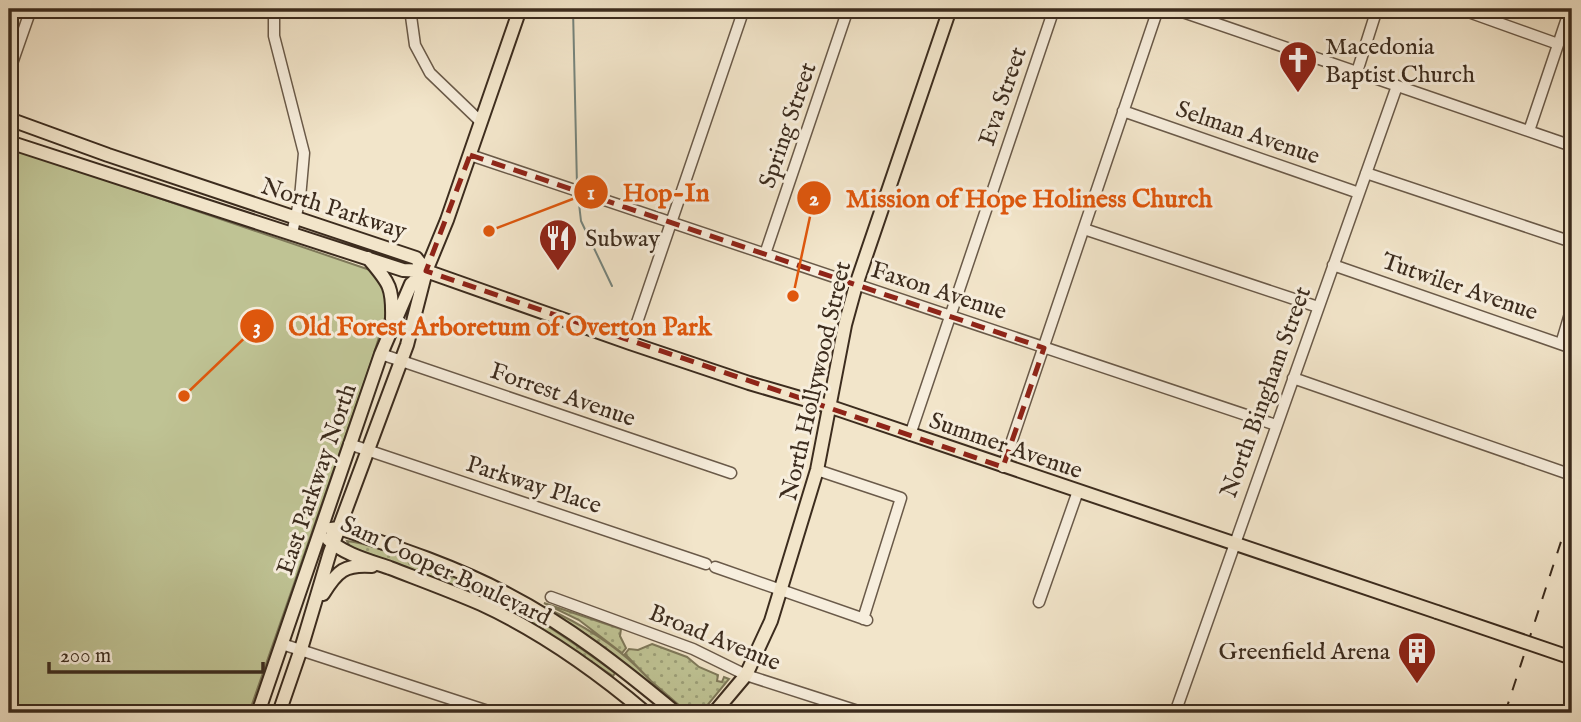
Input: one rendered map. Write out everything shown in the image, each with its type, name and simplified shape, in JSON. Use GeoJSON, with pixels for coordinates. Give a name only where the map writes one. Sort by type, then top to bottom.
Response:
{"type":"FeatureCollection","features":[{"type":"Feature","properties":{"kind":"main road"},"geometry":{"type":"LineString","coordinates":[[426,271],[447,220],[520,9]]}},
{"type":"Feature","properties":{"kind":"main road","name":"North Hollywood Street"},"geometry":{"type":"LineString","coordinates":[[714,713],[746,675],[755,659],[781,591],[817,470],[845,325],[856,285],[950,9]]}},
{"type":"Feature","properties":{"kind":"main road","name":"North Parkway"},"geometry":{"type":"LineString","coordinates":[[9,119],[416,258],[426,271]]}},
{"type":"Feature","properties":{"kind":"main road","name":"North Parkway"},"geometry":{"type":"LineString","coordinates":[[9,142],[403,270],[426,271]]}},
{"type":"Feature","properties":{"kind":"main road"},"geometry":{"type":"LineString","coordinates":[[367,258],[384,277],[393,294],[392,327]]}},
{"type":"Feature","properties":{"kind":"main road","name":"East Parkway North"},"geometry":{"type":"LineString","coordinates":[[258,713],[381,354],[411,284],[426,271]]}},
{"type":"Feature","properties":{"kind":"main road","name":"East Parkway North"},"geometry":{"type":"LineString","coordinates":[[279,713],[333,544],[410,334],[426,271]]}},
{"type":"Feature","properties":{"kind":"main road","name":"Summer Avenue"},"geometry":{"type":"LineString","coordinates":[[426,271],[630,343],[831,407],[1572,658]]}},
{"type":"Feature","properties":{"kind":"main road","name":"Sam Cooper Boulevard"},"geometry":{"type":"LineString","coordinates":[[320,531],[339,528],[465,573],[509,594],[615,662],[677,713]]}},
{"type":"Feature","properties":{"kind":"main road","name":"Sam Cooper Boulevard"},"geometry":{"type":"LineString","coordinates":[[320,531],[333,544],[516,621],[603,677],[646,713]]}},
{"type":"Feature","properties":{"kind":"main road"},"geometry":{"type":"LineString","coordinates":[[313,609],[329,583],[346,567],[359,565],[390,568]]}},
{"type":"Feature","properties":{"kind":"street"},"geometry":{"type":"LineString","coordinates":[[9,72],[31,9]]}},
{"type":"Feature","properties":{"kind":"street"},"geometry":{"type":"LineString","coordinates":[[274,9],[274,36],[304,153],[292,233]]}},
{"type":"Feature","properties":{"kind":"street"},"geometry":{"type":"LineString","coordinates":[[410,9],[415,45],[430,73],[481,122]]}},
{"type":"Feature","properties":{"kind":"street"},"geometry":{"type":"LineString","coordinates":[[630,343],[744,9]]}},
{"type":"Feature","properties":{"kind":"street","name":"Spring Street"},"geometry":{"type":"LineString","coordinates":[[765,254],[848,9]]}},
{"type":"Feature","properties":{"kind":"street","name":"Eva Street"},"geometry":{"type":"LineString","coordinates":[[910,435],[1054,9]]}},
{"type":"Feature","properties":{"kind":"street"},"geometry":{"type":"LineString","coordinates":[[1003,467],[1158,9]]}},
{"type":"Feature","properties":{"kind":"street"},"geometry":{"type":"LineString","coordinates":[[1174,9],[1572,146]]}},
{"type":"Feature","properties":{"kind":"street"},"geometry":{"type":"LineString","coordinates":[[1357,72],[1377,9]]}},
{"type":"Feature","properties":{"kind":"street"},"geometry":{"type":"LineString","coordinates":[[1529,131],[1570,9]]}},
{"type":"Feature","properties":{"kind":"street"},"geometry":{"type":"LineString","coordinates":[[1468,10],[1558,44]]}},
{"type":"Feature","properties":{"kind":"street","name":"North Bingham Street"},"geometry":{"type":"LineString","coordinates":[[1175,713],[1397,86]]}},
{"type":"Feature","properties":{"kind":"street","name":"Selman Avenue"},"geometry":{"type":"LineString","coordinates":[[1124,111],[1359,193]]}},
{"type":"Feature","properties":{"kind":"street","name":"Faxon Avenue"},"geometry":{"type":"LineString","coordinates":[[470,155],[1276,425]]}},
{"type":"Feature","properties":{"kind":"street"},"geometry":{"type":"LineString","coordinates":[[1366,173],[1572,242]]}},
{"type":"Feature","properties":{"kind":"street"},"geometry":{"type":"LineString","coordinates":[[1084,229],[1318,307]]}},
{"type":"Feature","properties":{"kind":"street","name":"Tutwiler Avenue"},"geometry":{"type":"LineString","coordinates":[[1333,265],[1572,348]]}},
{"type":"Feature","properties":{"kind":"street"},"geometry":{"type":"LineString","coordinates":[[1561,344],[1572,307]]}},
{"type":"Feature","properties":{"kind":"street","name":"Forrest Avenue"},"geometry":{"type":"LineString","coordinates":[[381,354],[731,473]]}},
{"type":"Feature","properties":{"kind":"street"},"geometry":{"type":"LineString","coordinates":[[1293,377],[1566,473]]}},
{"type":"Feature","properties":{"kind":"street","name":"Parkway Place"},"geometry":{"type":"LineString","coordinates":[[348,444],[865,619],[901,498],[817,470]]}},
{"type":"Feature","properties":{"kind":"street"},"geometry":{"type":"LineString","coordinates":[[1039,602],[1078,491]]}},
{"type":"Feature","properties":{"kind":"street","name":"Broad Avenue"},"geometry":{"type":"LineString","coordinates":[[551,597],[693,649],[746,675],[864,713]]}},
{"type":"Feature","properties":{"kind":"street"},"geometry":{"type":"LineString","coordinates":[[282,644],[494,713]]}},
{"type":"Feature","properties":{"kind":"highlighted area"},"geometry":{"type":"Polygon","coordinates":[[[470,155],[1044,348],[1003,467],[426,271],[470,155]]]}},
{"type":"Feature","properties":{"kind":"green space"},"geometry":{"type":"Polygon","coordinates":[[[9,147],[370,270],[378,274],[390,301],[249,713],[9,713],[9,147]]]}},
{"type":"Feature","properties":{"kind":"green space"},"geometry":{"type":"Polygon","coordinates":[[[347,541],[414,561],[470,583],[543,623],[615,673],[613,676],[549,634],[485,600],[443,581],[350,547],[347,541]]]}},
{"type":"Feature","properties":{"kind":"green space"},"geometry":{"type":"Polygon","coordinates":[[[544,603],[621,629],[620,636],[626,648],[622,653],[579,620],[544,603]]]}},
{"type":"Feature","properties":{"kind":"green space"},"geometry":{"type":"Polygon","coordinates":[[[544,607],[581,626],[616,649],[685,713],[587,635],[544,607]]]}},
{"type":"Feature","properties":{"kind":"green space"},"geometry":{"type":"Polygon","coordinates":[[[652,644],[687,657],[699,667],[718,675],[717,681],[722,682],[724,677],[729,679],[701,713],[687,712],[625,654],[629,649],[638,650],[652,644]]]}},
{"type":"Feature","properties":{"kind":"waterway"},"geometry":{"type":"LineString","coordinates":[[573,9],[577,186]]}},
{"type":"Feature","properties":{"kind":"waterway"},"geometry":{"type":"LineString","coordinates":[[578,195],[581,221],[612,286]]}},
{"type":"Feature","properties":{"kind":"railway"},"geometry":{"type":"LineString","coordinates":[[1505,713],[1572,508]]}},
{"type":"Feature","properties":{"kind":"place","name":"Macedonia Baptist Church"},"geometry":{"type":"Point","coordinates":[1298,94]}},
{"type":"Feature","properties":{"kind":"place","name":"Hop-In"},"geometry":{"type":"Point","coordinates":[489,231]}},
{"type":"Feature","properties":{"kind":"place","name":"Subway"},"geometry":{"type":"Point","coordinates":[558,272]}},
{"type":"Feature","properties":{"kind":"place","name":"Mission of Hope Holiness Church"},"geometry":{"type":"Point","coordinates":[793,296]}},
{"type":"Feature","properties":{"kind":"place","name":"Old Forest Arboretum of Overton Park"},"geometry":{"type":"Point","coordinates":[184,396]}},
{"type":"Feature","properties":{"kind":"place","name":"Greenfield Arena"},"geometry":{"type":"Point","coordinates":[1417,685]}}]}
